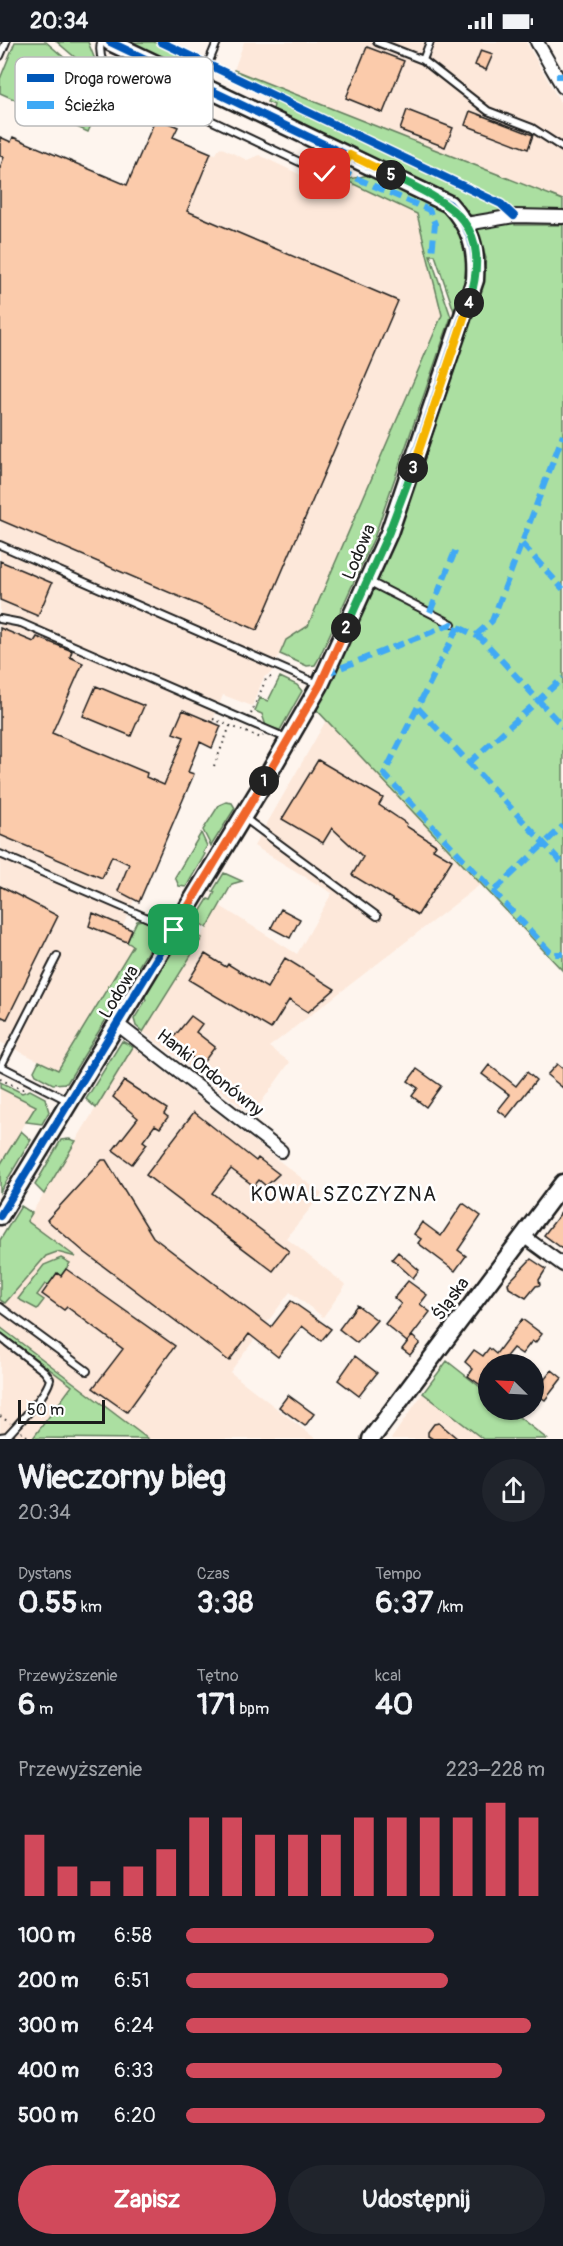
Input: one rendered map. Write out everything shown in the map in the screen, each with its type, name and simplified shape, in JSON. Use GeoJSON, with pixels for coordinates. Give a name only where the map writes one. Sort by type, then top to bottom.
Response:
{"type":"FeatureCollection","features":[{"type":"Feature","properties":{"kind":"street","name":"Lodowa"},"geometry":{"type":"LineString","coordinates":[[110,42],[142,57]]}},
{"type":"Feature","properties":{"kind":"street"},"geometry":{"type":"LineString","coordinates":[[537,42],[563,87]]}},
{"type":"Feature","properties":{"kind":"street","name":"Lodowa"},"geometry":{"type":"LineString","coordinates":[[0,1216],[289,740],[320,685],[368,581],[408,481],[476,280],[477,258],[466,224],[449,204],[213,90]]}},
{"type":"Feature","properties":{"kind":"street"},"geometry":{"type":"LineString","coordinates":[[466,224],[513,216],[563,217]]}},
{"type":"Feature","properties":{"kind":"street","name":"Hanki Ordonówny"},"geometry":{"type":"LineString","coordinates":[[117,1024],[281,1151]]}},
{"type":"Feature","properties":{"kind":"street","name":"Śląska"},"geometry":{"type":"LineString","coordinates":[[371,1439],[563,1183]]}},
{"type":"Feature","properties":{"kind":"street"},"geometry":{"type":"LineString","coordinates":[[522,1235],[563,1264]]}},
{"type":"Feature","properties":{"kind":"lane"},"geometry":{"type":"LineString","coordinates":[[0,56],[6,42]]}},
{"type":"Feature","properties":{"kind":"lane"},"geometry":{"type":"LineString","coordinates":[[211,57],[217,42]]}},
{"type":"Feature","properties":{"kind":"lane"},"geometry":{"type":"LineString","coordinates":[[377,42],[423,60],[488,111],[532,128],[563,148]]}},
{"type":"Feature","properties":{"kind":"lane"},"geometry":{"type":"LineString","coordinates":[[423,60],[430,42]]}},
{"type":"Feature","properties":{"kind":"lane"},"geometry":{"type":"LineString","coordinates":[[213,121],[325,174],[339,173],[350,155]]}},
{"type":"Feature","properties":{"kind":"lane"},"geometry":{"type":"LineString","coordinates":[[0,545],[320,685]]}},
{"type":"Feature","properties":{"kind":"lane"},"geometry":{"type":"LineString","coordinates":[[368,581],[452,624]]}},
{"type":"Feature","properties":{"kind":"lane"},"geometry":{"type":"LineString","coordinates":[[0,619],[21,623],[289,740]]}},
{"type":"Feature","properties":{"kind":"lane"},"geometry":{"type":"LineString","coordinates":[[243,816],[377,916]]}},
{"type":"Feature","properties":{"kind":"lane"},"geometry":{"type":"LineString","coordinates":[[0,854],[174,930]]}},
{"type":"Feature","properties":{"kind":"lane"},"geometry":{"type":"LineString","coordinates":[[57,956],[1,1066],[70,1102]]}},
{"type":"Feature","properties":{"kind":"lane"},"geometry":{"type":"LineString","coordinates":[[0,1307],[87,1371]]}},
{"type":"Feature","properties":{"kind":"lane"},"geometry":{"type":"LineString","coordinates":[[0,1337],[44,1371],[50,1379],[48,1388],[7,1437],[0,1437]]}},
{"type":"Feature","properties":{"kind":"path"},"geometry":{"type":"LineString","coordinates":[[247,723],[266,679],[276,675],[279,668]]}},
{"type":"Feature","properties":{"kind":"path"},"geometry":{"type":"LineString","coordinates":[[213,719],[261,738],[269,731]]}},
{"type":"Feature","properties":{"kind":"path"},"geometry":{"type":"LineString","coordinates":[[214,766],[230,726]]}},
{"type":"Feature","properties":{"kind":"path"},"geometry":{"type":"LineString","coordinates":[[249,738],[250,734]]}},
{"type":"Feature","properties":{"kind":"shaded area"},"geometry":{"type":"Polygon","coordinates":[[[244,42],[526,42],[563,107],[563,200],[234,70],[244,42]]]}},
{"type":"Feature","properties":{"kind":"shaded area"},"geometry":{"type":"Polygon","coordinates":[[[153,126],[178,127],[173,137],[211,153],[216,154],[220,147],[247,160],[259,155],[322,185],[345,180],[417,214],[442,315],[308,626],[286,640],[271,673],[264,677],[252,706],[223,695],[212,722],[221,726],[212,748],[200,743],[188,771],[194,774],[139,902],[134,900],[118,938],[134,946],[58,1070],[0,1042],[0,138],[11,143],[13,137],[127,185],[153,126]]]}},
{"type":"Feature","properties":{"kind":"shaded area"},"geometry":{"type":"Polygon","coordinates":[[[327,719],[481,884],[269,1047],[290,1062],[252,1115],[143,1032],[220,906],[297,954],[332,893],[254,846],[327,719]]]}},
{"type":"Feature","properties":{"kind":"shaded area"},"geometry":{"type":"Polygon","coordinates":[[[133,1047],[322,1194],[286,1238],[346,1285],[323,1317],[290,1292],[230,1372],[316,1439],[0,1439],[0,1265],[133,1047]]]}},
{"type":"Feature","properties":{"kind":"shaded area"},"geometry":{"type":"Polygon","coordinates":[[[0,1088],[36,1106],[0,1165],[0,1088]]]}},
{"type":"Feature","properties":{"kind":"shaded area"},"geometry":{"type":"Polygon","coordinates":[[[423,1393],[483,1439],[391,1439],[423,1393]]]}},
{"type":"Feature","properties":{"kind":"green space"},"geometry":{"type":"Polygon","coordinates":[[[15,42],[46,42],[63,57],[15,57],[15,100],[0,93],[0,79],[15,42]]]}},
{"type":"Feature","properties":{"kind":"green space"},"geometry":{"type":"Polygon","coordinates":[[[57,42],[88,42],[94,57],[75,57],[57,42]]]}},
{"type":"Feature","properties":{"kind":"green space"},"geometry":{"type":"Polygon","coordinates":[[[128,42],[154,42],[185,57],[160,57],[128,42]]]}},
{"type":"Feature","properties":{"kind":"green space"},"geometry":{"type":"Polygon","coordinates":[[[234,70],[563,200],[563,212],[514,213],[500,200],[233,73],[234,70]]]}},
{"type":"Feature","properties":{"kind":"green space"},"geometry":{"type":"Polygon","coordinates":[[[270,97],[500,207],[507,214],[476,217],[468,214],[451,195],[273,109],[274,105],[267,102],[270,97]]]}},
{"type":"Feature","properties":{"kind":"green space"},"geometry":{"type":"Polygon","coordinates":[[[74,126],[91,126],[88,132],[74,126]]]}},
{"type":"Feature","properties":{"kind":"green space"},"geometry":{"type":"Polygon","coordinates":[[[373,174],[423,199],[455,223],[463,239],[466,259],[464,284],[456,317],[435,255],[430,255],[451,317],[374,538],[318,660],[315,665],[307,666],[280,654],[286,640],[308,626],[442,315],[417,214],[345,180],[373,174]]]}},
{"type":"Feature","properties":{"kind":"green space"},"geometry":{"type":"Polygon","coordinates":[[[515,220],[515,225],[563,225],[563,971],[315,708],[375,585],[423,463],[482,288],[486,258],[475,227],[515,220]]]}},
{"type":"Feature","properties":{"kind":"green space"},"geometry":{"type":"Polygon","coordinates":[[[280,677],[297,685],[302,691],[280,730],[266,726],[262,714],[255,711],[260,698],[268,701],[280,677]]]}},
{"type":"Feature","properties":{"kind":"green space"},"geometry":{"type":"Polygon","coordinates":[[[226,802],[232,803],[235,808],[211,846],[203,830],[219,805],[226,802]]]}},
{"type":"Feature","properties":{"kind":"green space"},"geometry":{"type":"Polygon","coordinates":[[[201,833],[207,846],[203,853],[205,854],[186,887],[179,886],[175,877],[201,833]]]}},
{"type":"Feature","properties":{"kind":"green space"},"geometry":{"type":"Polygon","coordinates":[[[224,873],[242,881],[232,884],[207,928],[195,920],[208,899],[211,900],[215,892],[213,891],[224,873]]]}},
{"type":"Feature","properties":{"kind":"green space"},"geometry":{"type":"Polygon","coordinates":[[[142,920],[157,927],[159,933],[67,1083],[53,1084],[36,1075],[34,1071],[39,1061],[58,1070],[133,946],[127,942],[137,921],[142,920]]]}},
{"type":"Feature","properties":{"kind":"green space"},"geometry":{"type":"Polygon","coordinates":[[[190,931],[202,938],[143,1032],[136,1026],[134,1019],[146,1000],[144,995],[182,932],[190,931]]]}},
{"type":"Feature","properties":{"kind":"green space"},"geometry":{"type":"Polygon","coordinates":[[[122,1041],[133,1047],[96,1108],[86,1099],[122,1041]]]}},
{"type":"Feature","properties":{"kind":"green space"},"geometry":{"type":"Polygon","coordinates":[[[0,1082],[22,1093],[30,1090],[45,1098],[49,1112],[42,1124],[26,1122],[36,1106],[0,1088],[0,1082]]]}},
{"type":"Feature","properties":{"kind":"green space"},"geometry":{"type":"Polygon","coordinates":[[[21,1131],[31,1140],[0,1192],[0,1165],[21,1131]]]}},
{"type":"Feature","properties":{"kind":"green space"},"geometry":{"type":"Polygon","coordinates":[[[61,1140],[76,1141],[44,1194],[35,1185],[61,1140]]]}},
{"type":"Feature","properties":{"kind":"green space"},"geometry":{"type":"Polygon","coordinates":[[[21,1206],[32,1213],[27,1221],[76,1257],[57,1252],[46,1256],[5,1303],[0,1300],[0,1240],[21,1206]]]}},
{"type":"Feature","properties":{"kind":"green space"},"geometry":{"type":"Polygon","coordinates":[[[61,1258],[70,1263],[61,1276],[57,1273],[48,1286],[45,1284],[37,1295],[44,1300],[37,1309],[18,1299],[44,1265],[61,1258]]]}},
{"type":"Feature","properties":{"kind":"green space"},"geometry":{"type":"Polygon","coordinates":[[[0,1327],[148,1439],[33,1438],[72,1386],[0,1332],[0,1327]]]}},
{"type":"Feature","properties":{"kind":"green space"},"geometry":{"type":"Polygon","coordinates":[[[447,1361],[478,1385],[478,1420],[523,1420],[547,1439],[483,1439],[423,1393],[447,1361]]]}},
{"type":"Feature","properties":{"kind":"building"},"geometry":{"type":"Polygon","coordinates":[[[367,47],[404,61],[383,113],[346,98],[367,47]]]}},
{"type":"Feature","properties":{"kind":"building"},"geometry":{"type":"Polygon","coordinates":[[[481,50],[493,54],[486,70],[475,65],[481,50]]]}},
{"type":"Feature","properties":{"kind":"building"},"geometry":{"type":"Polygon","coordinates":[[[407,110],[453,128],[445,147],[400,130],[407,110]]]}},
{"type":"Feature","properties":{"kind":"building"},"geometry":{"type":"Polygon","coordinates":[[[470,111],[533,135],[528,149],[465,125],[470,111]]]}},
{"type":"Feature","properties":{"kind":"building"},"geometry":{"type":"Polygon","coordinates":[[[153,126],[178,127],[173,137],[211,153],[187,211],[398,301],[257,630],[0,520],[0,168],[4,157],[0,156],[0,137],[11,142],[13,137],[127,185],[153,126]]]}},
{"type":"Feature","properties":{"kind":"building"},"geometry":{"type":"Polygon","coordinates":[[[0,561],[52,583],[38,616],[0,600],[0,561]]]}},
{"type":"Feature","properties":{"kind":"building"},"geometry":{"type":"Polygon","coordinates":[[[0,628],[34,642],[37,637],[72,651],[70,657],[83,663],[52,733],[147,773],[146,777],[164,785],[184,737],[173,733],[183,710],[221,726],[212,748],[200,742],[188,772],[194,774],[139,902],[118,891],[129,864],[112,856],[102,878],[0,835],[0,628]]]}},
{"type":"Feature","properties":{"kind":"building"},"geometry":{"type":"Polygon","coordinates":[[[96,686],[144,706],[131,736],[83,716],[96,686]]]}},
{"type":"Feature","properties":{"kind":"building"},"geometry":{"type":"Polygon","coordinates":[[[318,760],[383,798],[379,805],[436,845],[433,849],[452,860],[418,915],[352,875],[363,857],[332,828],[323,843],[282,819],[318,760]]]}},
{"type":"Feature","properties":{"kind":"building"},"geometry":{"type":"Polygon","coordinates":[[[0,886],[58,916],[7,1019],[0,1016],[0,886]]]}},
{"type":"Feature","properties":{"kind":"building"},"geometry":{"type":"Polygon","coordinates":[[[281,909],[300,919],[290,938],[271,928],[281,909]]]}},
{"type":"Feature","properties":{"kind":"building"},"geometry":{"type":"Polygon","coordinates":[[[93,913],[132,930],[127,942],[89,926],[93,913]]]}},
{"type":"Feature","properties":{"kind":"building"},"geometry":{"type":"Polygon","coordinates":[[[205,954],[226,967],[228,964],[267,988],[285,958],[335,989],[308,1012],[289,1000],[271,1029],[189,980],[205,954]]]}},
{"type":"Feature","properties":{"kind":"building"},"geometry":{"type":"Polygon","coordinates":[[[191,1016],[202,1024],[196,1032],[215,1047],[202,1064],[169,1043],[191,1016]]]}},
{"type":"Feature","properties":{"kind":"building"},"geometry":{"type":"Polygon","coordinates":[[[557,1064],[563,1069],[563,1088],[547,1075],[557,1064]]]}},
{"type":"Feature","properties":{"kind":"building"},"geometry":{"type":"Polygon","coordinates":[[[489,1065],[516,1086],[527,1072],[536,1080],[507,1117],[498,1110],[510,1095],[482,1074],[489,1065]]]}},
{"type":"Feature","properties":{"kind":"building"},"geometry":{"type":"Polygon","coordinates":[[[417,1069],[441,1086],[426,1107],[412,1096],[418,1088],[408,1081],[417,1069]]]}},
{"type":"Feature","properties":{"kind":"building"},"geometry":{"type":"Polygon","coordinates":[[[124,1081],[167,1109],[164,1114],[168,1117],[160,1128],[155,1125],[143,1141],[147,1144],[132,1164],[113,1150],[138,1118],[113,1097],[124,1081]]]}},
{"type":"Feature","properties":{"kind":"building"},"geometry":{"type":"Polygon","coordinates":[[[194,1112],[256,1161],[258,1158],[279,1174],[266,1186],[259,1180],[254,1186],[231,1169],[212,1193],[289,1251],[273,1271],[146,1175],[194,1112]]]}},
{"type":"Feature","properties":{"kind":"building"},"geometry":{"type":"Polygon","coordinates":[[[102,1160],[106,1160],[153,1237],[271,1327],[291,1301],[331,1329],[321,1341],[302,1326],[278,1357],[249,1334],[229,1361],[83,1251],[47,1220],[102,1160]]]}},
{"type":"Feature","properties":{"kind":"building"},"geometry":{"type":"Polygon","coordinates":[[[463,1203],[481,1216],[458,1250],[466,1256],[455,1271],[418,1243],[421,1239],[414,1234],[422,1222],[441,1236],[463,1203]]]}},
{"type":"Feature","properties":{"kind":"building"},"geometry":{"type":"Polygon","coordinates":[[[563,1210],[563,1249],[544,1235],[563,1210]]]}},
{"type":"Feature","properties":{"kind":"building"},"geometry":{"type":"Polygon","coordinates":[[[398,1252],[419,1270],[413,1278],[392,1259],[398,1252]]]}},
{"type":"Feature","properties":{"kind":"building"},"geometry":{"type":"Polygon","coordinates":[[[531,1259],[546,1269],[539,1280],[540,1285],[536,1286],[526,1298],[509,1288],[508,1283],[531,1259]]]}},
{"type":"Feature","properties":{"kind":"building"},"geometry":{"type":"Polygon","coordinates":[[[66,1269],[175,1346],[127,1412],[93,1388],[123,1349],[67,1307],[64,1310],[42,1294],[57,1273],[61,1276],[66,1269]]]}},
{"type":"Feature","properties":{"kind":"building"},"geometry":{"type":"Polygon","coordinates":[[[408,1281],[427,1295],[420,1304],[430,1312],[407,1342],[385,1324],[401,1304],[394,1298],[408,1281]]]}},
{"type":"Feature","properties":{"kind":"building"},"geometry":{"type":"Polygon","coordinates":[[[357,1305],[377,1320],[357,1343],[339,1329],[357,1305]]]}},
{"type":"Feature","properties":{"kind":"building"},"geometry":{"type":"Polygon","coordinates":[[[522,1319],[542,1334],[535,1343],[532,1341],[522,1354],[513,1348],[508,1354],[496,1354],[522,1319]]]}},
{"type":"Feature","properties":{"kind":"building"},"geometry":{"type":"Polygon","coordinates":[[[412,1336],[420,1343],[410,1355],[402,1349],[412,1336]]]}},
{"type":"Feature","properties":{"kind":"building"},"geometry":{"type":"Polygon","coordinates":[[[489,1348],[496,1354],[484,1354],[489,1348]]]}},
{"type":"Feature","properties":{"kind":"building"},"geometry":{"type":"Polygon","coordinates":[[[474,1350],[480,1354],[478,1354],[478,1383],[468,1376],[473,1369],[465,1362],[474,1350]]]}},
{"type":"Feature","properties":{"kind":"building"},"geometry":{"type":"Polygon","coordinates":[[[355,1356],[377,1373],[359,1396],[338,1380],[355,1356]]]}},
{"type":"Feature","properties":{"kind":"building"},"geometry":{"type":"Polygon","coordinates":[[[552,1370],[562,1378],[545,1400],[544,1399],[544,1380],[552,1370]]]}},
{"type":"Feature","properties":{"kind":"building"},"geometry":{"type":"Polygon","coordinates":[[[288,1395],[314,1414],[305,1426],[279,1407],[288,1395]]]}},
{"type":"Feature","properties":{"kind":"building"},"geometry":{"type":"Polygon","coordinates":[[[439,1423],[458,1439],[433,1439],[428,1436],[434,1424],[439,1423]]]}},
{"type":"Feature","properties":{"kind":"marked path"},"geometry":{"type":"LineString","coordinates":[[556,76],[563,76]]}},
{"type":"Feature","properties":{"kind":"marked path"},"geometry":{"type":"LineString","coordinates":[[340,171],[429,210],[435,224],[432,254]]}},
{"type":"Feature","properties":{"kind":"marked path"},"geometry":{"type":"LineString","coordinates":[[476,635],[492,621],[563,435]]}},
{"type":"Feature","properties":{"kind":"marked path"},"geometry":{"type":"LineString","coordinates":[[522,544],[563,589]]}},
{"type":"Feature","properties":{"kind":"marked path"},"geometry":{"type":"LineString","coordinates":[[430,612],[456,549]]}},
{"type":"Feature","properties":{"kind":"marked path"},"geometry":{"type":"LineString","coordinates":[[325,674],[452,624],[481,638],[563,727]]}},
{"type":"Feature","properties":{"kind":"marked path"},"geometry":{"type":"LineString","coordinates":[[458,627],[384,774],[552,954],[563,954]]}},
{"type":"Feature","properties":{"kind":"marked path"},"geometry":{"type":"LineString","coordinates":[[469,763],[563,678]]}},
{"type":"Feature","properties":{"kind":"marked path"},"geometry":{"type":"LineString","coordinates":[[418,708],[563,864]]}},
{"type":"Feature","properties":{"kind":"marked path"},"geometry":{"type":"LineString","coordinates":[[495,890],[563,826]]}},
{"type":"Feature","properties":{"kind":"cycle path"},"geometry":{"type":"LineString","coordinates":[[110,42],[141,57]]}},
{"type":"Feature","properties":{"kind":"cycle path"},"geometry":{"type":"LineString","coordinates":[[161,42],[192,57]]}},
{"type":"Feature","properties":{"kind":"cycle path"},"geometry":{"type":"LineString","coordinates":[[213,67],[501,204],[514,216]]}},
{"type":"Feature","properties":{"kind":"cycle path"},"geometry":{"type":"LineString","coordinates":[[0,1216],[261,787],[320,685],[389,533],[475,280],[475,258],[471,239],[463,222],[449,204],[213,91]]}},
{"type":"Feature","properties":{"kind":"district","name":"KOWALSZCZYZNA"},"geometry":{"type":"Point","coordinates":[344,1194]}},
{"type":"Feature","properties":{"kind":"route"},"geometry":{"type":"LineString","coordinates":[[174,930],[320,685],[389,532],[476,280],[477,258],[474,241],[466,224],[449,204],[350,155],[339,173],[332,176],[325,174]]}}]}
